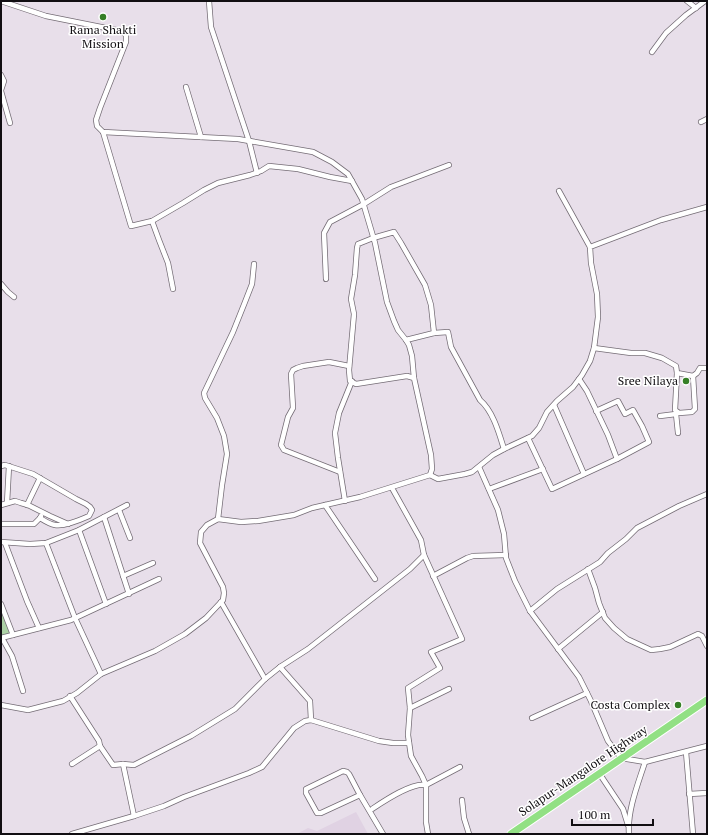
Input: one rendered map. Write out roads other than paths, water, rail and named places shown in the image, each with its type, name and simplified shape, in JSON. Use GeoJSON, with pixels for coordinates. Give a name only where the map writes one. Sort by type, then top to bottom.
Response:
{"type":"FeatureCollection","features":[{"type":"Feature","properties":{"kind":"highway","name":"Solapur-Mangalore Highway"},"geometry":{"type":"LineString","coordinates":[[510,834],[707,700]]}},
{"type":"Feature","properties":{"kind":"street"},"geometry":{"type":"LineString","coordinates":[[1,1],[46,16],[121,31],[126,34],[126,42],[96,120],[97,126],[103,132],[131,226],[152,221],[218,183],[257,173],[269,166],[298,169],[352,181]]}},
{"type":"Feature","properties":{"kind":"street"},"geometry":{"type":"LineString","coordinates":[[209,1],[211,27],[249,141],[257,173]]}},
{"type":"Feature","properties":{"kind":"street"},"geometry":{"type":"LineString","coordinates":[[687,1],[696,8]]}},
{"type":"Feature","properties":{"kind":"street"},"geometry":{"type":"LineString","coordinates":[[652,52],[666,33],[686,15],[705,1]]}},
{"type":"Feature","properties":{"kind":"street"},"geometry":{"type":"LineString","coordinates":[[1,75],[4,81],[1,91],[10,123]]}},
{"type":"Feature","properties":{"kind":"street"},"geometry":{"type":"LineString","coordinates":[[186,87],[201,137]]}},
{"type":"Feature","properties":{"kind":"street"},"geometry":{"type":"LineString","coordinates":[[701,122],[707,119]]}},
{"type":"Feature","properties":{"kind":"street"},"geometry":{"type":"LineString","coordinates":[[103,132],[238,139],[313,152],[332,162],[348,174],[364,204],[387,302],[398,330],[409,345],[412,356],[414,378],[431,455],[432,469],[430,475]]}},
{"type":"Feature","properties":{"kind":"street"},"geometry":{"type":"LineString","coordinates":[[326,279],[324,233],[330,222],[364,204],[391,187],[449,165]]}},
{"type":"Feature","properties":{"kind":"street"},"geometry":{"type":"LineString","coordinates":[[1,705],[28,710],[63,700],[77,693],[101,674],[155,651],[184,634],[206,618],[223,600],[224,593],[223,587],[200,543],[201,532],[207,525],[218,519],[241,522],[258,521],[294,515],[312,508],[360,498],[430,475],[438,479],[465,474],[472,472],[493,455],[532,436],[539,428],[547,412],[579,380],[590,361],[594,348],[598,317],[597,294],[591,263],[590,247],[559,191]]}},
{"type":"Feature","properties":{"kind":"street"},"geometry":{"type":"LineString","coordinates":[[590,247],[661,220],[707,207]]}},
{"type":"Feature","properties":{"kind":"street"},"geometry":{"type":"LineString","coordinates":[[152,221],[168,263],[173,289]]}},
{"type":"Feature","properties":{"kind":"street"},"geometry":{"type":"LineString","coordinates":[[414,378],[407,376],[356,384],[350,381],[349,366],[354,314],[351,299],[358,244],[394,232],[425,285],[431,305],[434,333]]}},
{"type":"Feature","properties":{"kind":"street"},"geometry":{"type":"LineString","coordinates":[[218,519],[227,454],[224,436],[217,418],[205,398],[204,393],[252,284],[254,264]]}},
{"type":"Feature","properties":{"kind":"street"},"geometry":{"type":"LineString","coordinates":[[1,284],[14,297]]}},
{"type":"Feature","properties":{"kind":"street"},"geometry":{"type":"LineString","coordinates":[[406,340],[434,333],[448,332],[451,347],[480,400],[484,403],[492,417],[504,449]]}},
{"type":"Feature","properties":{"kind":"street"},"geometry":{"type":"LineString","coordinates":[[594,348],[631,353],[645,353],[662,358],[676,366],[675,410],[678,433]]}},
{"type":"Feature","properties":{"kind":"street"},"geometry":{"type":"LineString","coordinates":[[340,472],[284,450],[281,445],[288,417],[293,408],[291,374],[293,370],[303,366],[329,362],[349,366]]}},
{"type":"Feature","properties":{"kind":"street"},"geometry":{"type":"LineString","coordinates":[[693,376],[700,368],[707,368]]}},
{"type":"Feature","properties":{"kind":"street"},"geometry":{"type":"LineString","coordinates":[[677,373],[693,376]]}},
{"type":"Feature","properties":{"kind":"street"},"geometry":{"type":"LineString","coordinates":[[660,416],[692,412],[695,409],[693,376]]}},
{"type":"Feature","properties":{"kind":"street"},"geometry":{"type":"LineString","coordinates":[[579,380],[587,391],[608,435],[617,459]]}},
{"type":"Feature","properties":{"kind":"street"},"geometry":{"type":"LineString","coordinates":[[345,501],[335,433],[339,413],[352,381]]}},
{"type":"Feature","properties":{"kind":"street"},"geometry":{"type":"LineString","coordinates":[[528,438],[552,490],[649,442],[633,410],[625,414],[618,401],[596,411]]}},
{"type":"Feature","properties":{"kind":"street"},"geometry":{"type":"LineString","coordinates":[[554,405],[584,474]]}},
{"type":"Feature","properties":{"kind":"street"},"geometry":{"type":"LineString","coordinates":[[1,466],[8,466],[33,474],[90,507],[92,510],[89,516],[62,526],[56,526],[40,518]]}},
{"type":"Feature","properties":{"kind":"street"},"geometry":{"type":"LineString","coordinates":[[7,503],[8,466]]}},
{"type":"Feature","properties":{"kind":"street"},"geometry":{"type":"LineString","coordinates":[[479,467],[490,489],[500,516],[504,534],[506,555],[515,580],[530,610],[579,677],[608,741],[621,758],[645,762],[707,746]]}},
{"type":"Feature","properties":{"kind":"street"},"geometry":{"type":"LineString","coordinates":[[490,489],[543,469]]}},
{"type":"Feature","properties":{"kind":"street"},"geometry":{"type":"LineString","coordinates":[[27,505],[40,478]]}},
{"type":"Feature","properties":{"kind":"street"},"geometry":{"type":"LineString","coordinates":[[392,488],[421,540],[424,555],[462,638],[430,652],[440,668],[408,688],[410,708],[408,736],[411,756],[426,785],[426,822],[428,834]]}},
{"type":"Feature","properties":{"kind":"street"},"geometry":{"type":"LineString","coordinates":[[530,610],[557,589],[600,562],[608,553],[637,528],[707,494]]}},
{"type":"Feature","properties":{"kind":"street"},"geometry":{"type":"LineString","coordinates":[[1,505],[15,501],[68,524]]}},
{"type":"Feature","properties":{"kind":"street"},"geometry":{"type":"LineString","coordinates":[[39,628],[3,542],[30,544],[54,541],[127,505]]}},
{"type":"Feature","properties":{"kind":"street"},"geometry":{"type":"LineString","coordinates":[[324,505],[375,579]]}},
{"type":"Feature","properties":{"kind":"street"},"geometry":{"type":"LineString","coordinates":[[119,510],[130,538]]}},
{"type":"Feature","properties":{"kind":"street"},"geometry":{"type":"LineString","coordinates":[[1,524],[34,524],[43,513]]}},
{"type":"Feature","properties":{"kind":"street"},"geometry":{"type":"LineString","coordinates":[[104,517],[128,594]]}},
{"type":"Feature","properties":{"kind":"street"},"geometry":{"type":"LineString","coordinates":[[79,530],[106,604]]}},
{"type":"Feature","properties":{"kind":"street"},"geometry":{"type":"LineString","coordinates":[[46,543],[75,618],[101,674]]}},
{"type":"Feature","properties":{"kind":"street"},"geometry":{"type":"LineString","coordinates":[[70,696],[113,765],[134,765],[191,736],[235,709],[265,679],[280,667],[308,649],[410,569],[424,555]]}},
{"type":"Feature","properties":{"kind":"street"},"geometry":{"type":"LineString","coordinates":[[433,576],[466,558],[473,556],[506,555]]}},
{"type":"Feature","properties":{"kind":"street"},"geometry":{"type":"LineString","coordinates":[[123,576],[152,563]]}},
{"type":"Feature","properties":{"kind":"street"},"geometry":{"type":"LineString","coordinates":[[588,569],[605,618],[627,639],[651,650],[670,647],[698,634],[702,636],[707,646]]}},
{"type":"Feature","properties":{"kind":"street"},"geometry":{"type":"LineString","coordinates":[[24,691],[12,656],[1,638],[75,618],[159,579]]}},
{"type":"Feature","properties":{"kind":"street"},"geometry":{"type":"LineString","coordinates":[[221,602],[265,679]]}},
{"type":"Feature","properties":{"kind":"street"},"geometry":{"type":"LineString","coordinates":[[1,604],[13,635]]}},
{"type":"Feature","properties":{"kind":"street"},"geometry":{"type":"LineString","coordinates":[[558,649],[602,612]]}},
{"type":"Feature","properties":{"kind":"street"},"geometry":{"type":"LineString","coordinates":[[280,667],[310,701],[311,720]]}},
{"type":"Feature","properties":{"kind":"street"},"geometry":{"type":"LineString","coordinates":[[410,708],[449,689]]}},
{"type":"Feature","properties":{"kind":"street"},"geometry":{"type":"LineString","coordinates":[[532,718],[587,692]]}},
{"type":"Feature","properties":{"kind":"street"},"geometry":{"type":"LineString","coordinates":[[72,834],[164,806],[262,766],[294,728],[305,721],[311,720],[378,741],[409,743]]}},
{"type":"Feature","properties":{"kind":"street"},"geometry":{"type":"LineString","coordinates":[[72,764],[100,746]]}},
{"type":"Feature","properties":{"kind":"street"},"geometry":{"type":"LineString","coordinates":[[686,752],[692,834]]}},
{"type":"Feature","properties":{"kind":"street"},"geometry":{"type":"LineString","coordinates":[[629,834],[632,806],[645,762]]}},
{"type":"Feature","properties":{"kind":"street"},"geometry":{"type":"LineString","coordinates":[[123,764],[134,816]]}},
{"type":"Feature","properties":{"kind":"street"},"geometry":{"type":"LineString","coordinates":[[372,809],[402,791],[422,784],[426,785],[460,767]]}},
{"type":"Feature","properties":{"kind":"street"},"geometry":{"type":"LineString","coordinates":[[360,794],[319,814],[316,812],[306,789],[345,771],[349,774],[383,834]]}},
{"type":"Feature","properties":{"kind":"street"},"geometry":{"type":"LineString","coordinates":[[600,773],[623,809],[629,827]]}},
{"type":"Feature","properties":{"kind":"street"},"geometry":{"type":"LineString","coordinates":[[689,794],[707,793]]}},
{"type":"Feature","properties":{"kind":"street"},"geometry":{"type":"LineString","coordinates":[[462,800],[464,818],[470,834]]}},
{"type":"Feature","properties":{"kind":"place","name":"Rama Shakti Mission"},"geometry":{"type":"Point","coordinates":[103,17]}},
{"type":"Feature","properties":{"kind":"place","name":"Sree Nilaya"},"geometry":{"type":"Point","coordinates":[686,381]}},
{"type":"Feature","properties":{"kind":"place","name":"Costa Complex"},"geometry":{"type":"Point","coordinates":[678,705]}}]}
